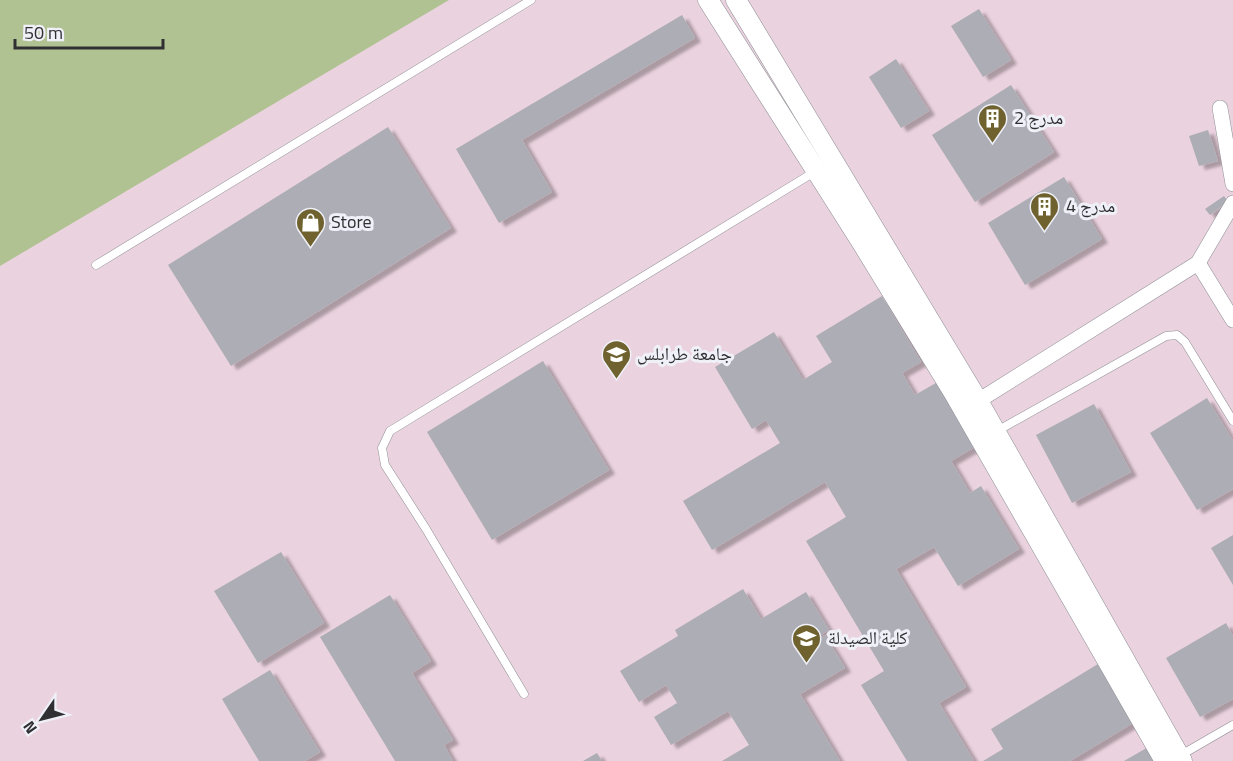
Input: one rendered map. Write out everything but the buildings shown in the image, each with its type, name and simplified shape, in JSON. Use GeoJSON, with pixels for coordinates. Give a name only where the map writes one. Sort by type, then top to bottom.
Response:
{"type":"FeatureCollection","features":[{"type":"Feature","properties":{"kind":"street"},"geometry":{"type":"LineString","coordinates":[[708,0],[817,170],[1176,759]]}},
{"type":"Feature","properties":{"kind":"street"},"geometry":{"type":"LineString","coordinates":[[736,0],[978,401],[1176,759]]}},
{"type":"Feature","properties":{"kind":"street"},"geometry":{"type":"LineString","coordinates":[[1220,108],[1233,184]]}},
{"type":"Feature","properties":{"kind":"street"},"geometry":{"type":"LineString","coordinates":[[978,401],[1198,262],[1233,203]]}},
{"type":"Feature","properties":{"kind":"street"},"geometry":{"type":"LineString","coordinates":[[1198,262],[1233,320]]}},
{"type":"Feature","properties":{"kind":"lane"},"geometry":{"type":"LineString","coordinates":[[96,265],[531,0]]}},
{"type":"Feature","properties":{"kind":"lane"},"geometry":{"type":"LineString","coordinates":[[524,694],[426,529],[385,465],[382,448],[390,431],[817,170]]}},
{"type":"Feature","properties":{"kind":"lane"},"geometry":{"type":"LineString","coordinates":[[995,432],[1166,336],[1177,335],[1185,342],[1233,422]]}},
{"type":"Feature","properties":{"kind":"lane"},"geometry":{"type":"LineString","coordinates":[[1176,759],[1233,725]]}},
{"type":"Feature","properties":{"kind":"shaded area","name":"جامعة طرابلس"},"geometry":{"type":"Polygon","coordinates":[[[0,0],[1233,0],[1233,761],[0,761],[0,0]]]}},
{"type":"Feature","properties":{"kind":"green space"},"geometry":{"type":"Polygon","coordinates":[[[0,0],[449,0],[0,266],[0,0]]]}},
{"type":"Feature","properties":{"kind":"place","name":"مدرج 2"},"geometry":{"type":"Point","coordinates":[993,144]}},
{"type":"Feature","properties":{"kind":"place","name":"مدرج 4"},"geometry":{"type":"Point","coordinates":[1045,232]}},
{"type":"Feature","properties":{"kind":"place","name":"Store"},"geometry":{"type":"Point","coordinates":[310,248]}},
{"type":"Feature","properties":{"kind":"place","name":"جامعة طرابلس"},"geometry":{"type":"Point","coordinates":[616,380]}},
{"type":"Feature","properties":{"kind":"place","name":"كلية الصيدلة"},"geometry":{"type":"Point","coordinates":[807,664]}}]}
